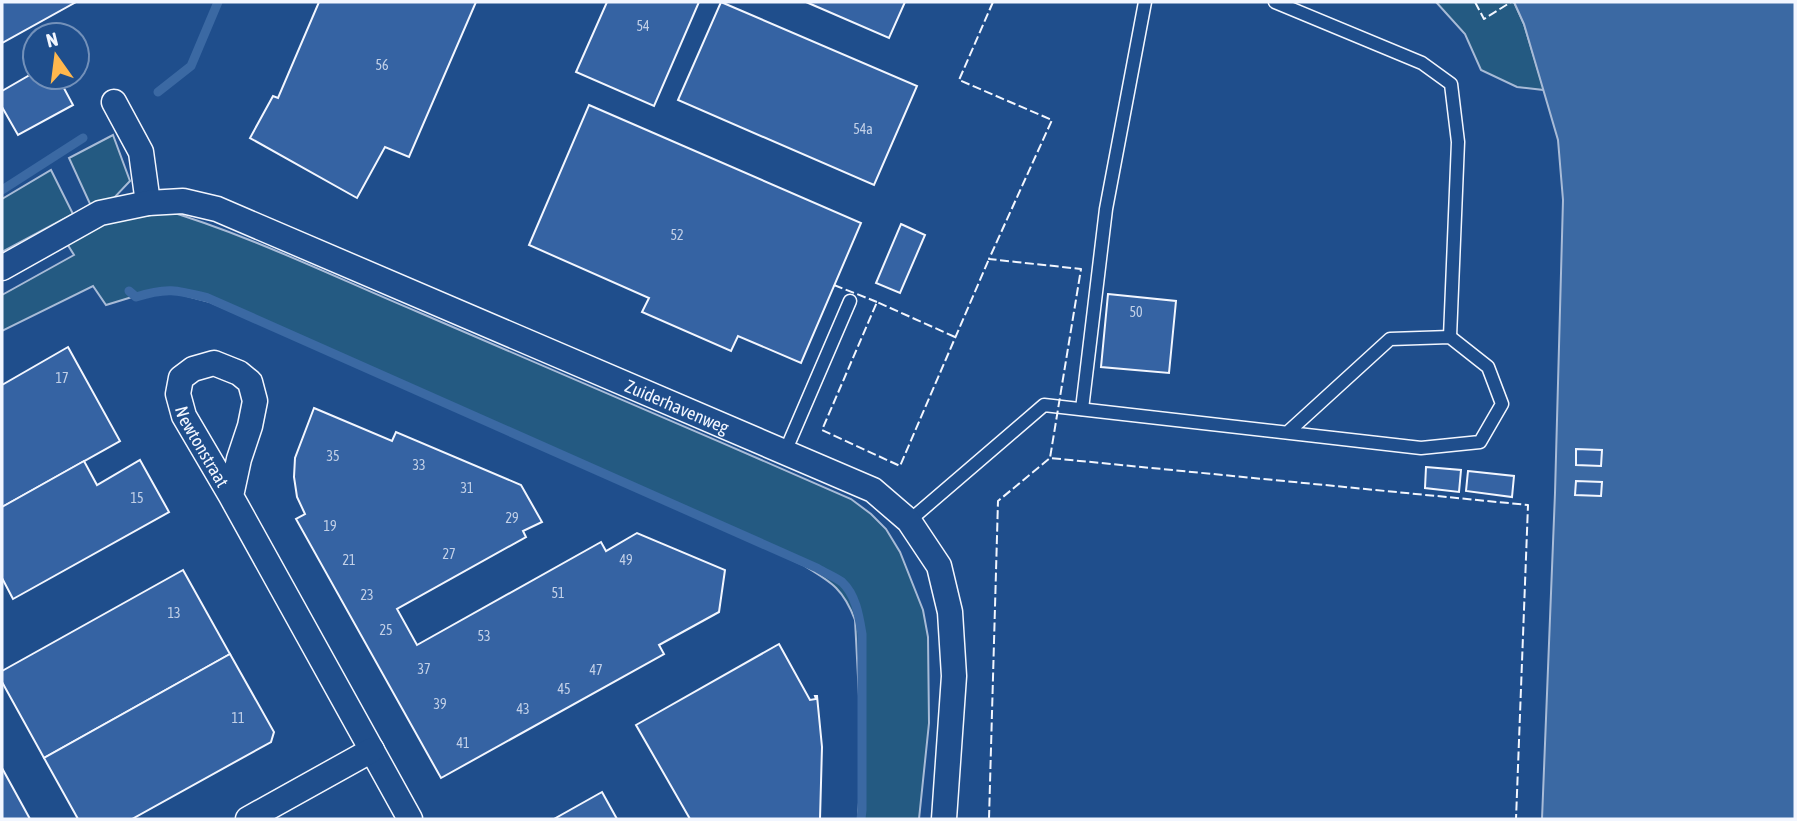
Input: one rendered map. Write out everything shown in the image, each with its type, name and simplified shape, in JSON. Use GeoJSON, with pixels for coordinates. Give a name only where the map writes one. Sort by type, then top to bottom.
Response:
{"type":"FeatureCollection","features":[{"type":"Feature","properties":{"kind":"street"},"geometry":{"type":"LineString","coordinates":[[114,102],[141,152],[148,202]]}},
{"type":"Feature","properties":{"kind":"street","name":"Zuiderhavenweg"},"geometry":{"type":"LineString","coordinates":[[2,268],[100,213],[148,202],[183,201],[217,209],[873,490],[909,520],[939,566],[950,612],[954,676],[944,819]]}},
{"type":"Feature","properties":{"kind":"street","name":"Newtonstraat"},"geometry":{"type":"LineString","coordinates":[[231,496],[255,401],[250,382],[239,373],[214,363],[193,369],[181,378],[178,394],[184,416],[410,819]]}},
{"type":"Feature","properties":{"kind":"street"},"geometry":{"type":"LineString","coordinates":[[248,819],[372,750]]}},
{"type":"Feature","properties":{"kind":"lane"},"geometry":{"type":"LineString","coordinates":[[1082,409],[1106,209],[1145,2]]}},
{"type":"Feature","properties":{"kind":"lane"},"geometry":{"type":"LineString","coordinates":[[1275,2],[1422,63],[1451,84],[1458,142],[1450,337]]}},
{"type":"Feature","properties":{"kind":"lane"},"geometry":{"type":"LineString","coordinates":[[785,452],[850,301]]}},
{"type":"Feature","properties":{"kind":"lane"},"geometry":{"type":"LineString","coordinates":[[909,520],[1044,405],[1421,447],[1480,442],[1502,404],[1488,367],[1450,337],[1390,339],[1288,432]]}},
{"type":"Feature","properties":{"kind":"shaded area"},"geometry":{"type":"Polygon","coordinates":[[[1436,2],[1514,2],[1524,24],[1544,90],[1517,87],[1481,70],[1465,34],[1436,2]]]}},
{"type":"Feature","properties":{"kind":"shaded area"},"geometry":{"type":"Polygon","coordinates":[[[1514,2],[1795,2],[1795,819],[1542,819],[1563,200],[1558,140],[1524,24],[1514,2]]]}},
{"type":"Feature","properties":{"kind":"shaded area"},"geometry":{"type":"Polygon","coordinates":[[[113,135],[130,181],[113,199],[91,206],[69,158],[113,135]]]}},
{"type":"Feature","properties":{"kind":"shaded area"},"geometry":{"type":"Polygon","coordinates":[[[51,170],[73,214],[2,252],[2,199],[51,170]]]}},
{"type":"Feature","properties":{"kind":"shaded area"},"geometry":{"type":"Polygon","coordinates":[[[158,208],[289,256],[851,499],[871,514],[886,529],[900,552],[923,610],[928,637],[929,723],[919,819],[858,819],[862,753],[855,620],[841,593],[803,565],[662,498],[210,302],[172,292],[145,293],[106,305],[93,286],[2,331],[2,295],[74,255],[59,231],[158,208]]]}},
{"type":"Feature","properties":{"kind":"building"},"geometry":{"type":"Polygon","coordinates":[[[2,2],[76,2],[42,21],[21,21],[21,32],[2,43],[2,2]]]}},
{"type":"Feature","properties":{"kind":"building"},"geometry":{"type":"Polygon","coordinates":[[[319,2],[476,2],[409,157],[385,147],[357,198],[250,138],[273,96],[278,98],[319,2]]]}},
{"type":"Feature","properties":{"kind":"building"},"geometry":{"type":"Polygon","coordinates":[[[607,2],[699,2],[654,106],[576,72],[607,2]]]}},
{"type":"Feature","properties":{"kind":"building"},"geometry":{"type":"Polygon","coordinates":[[[721,2],[917,86],[874,185],[678,100],[721,2]]]}},
{"type":"Feature","properties":{"kind":"building"},"geometry":{"type":"Polygon","coordinates":[[[806,2],[905,2],[889,38],[806,2]]]}},
{"type":"Feature","properties":{"kind":"building"},"geometry":{"type":"Polygon","coordinates":[[[21,80],[21,91],[66,91],[73,105],[18,135],[2,107],[2,91],[21,80]]]}},
{"type":"Feature","properties":{"kind":"building"},"geometry":{"type":"Polygon","coordinates":[[[589,105],[861,223],[801,363],[738,336],[731,351],[642,312],[649,298],[529,245],[589,105]]]}},
{"type":"Feature","properties":{"kind":"building"},"geometry":{"type":"Polygon","coordinates":[[[901,224],[925,235],[900,293],[876,283],[901,224]]]}},
{"type":"Feature","properties":{"kind":"building"},"geometry":{"type":"Polygon","coordinates":[[[1108,294],[1176,301],[1169,373],[1101,367],[1108,294]]]}},
{"type":"Feature","properties":{"kind":"building"},"geometry":{"type":"Polygon","coordinates":[[[68,347],[120,441],[2,507],[2,385],[68,347]]]}},
{"type":"Feature","properties":{"kind":"building"},"geometry":{"type":"Polygon","coordinates":[[[314,408],[392,441],[396,432],[521,485],[542,522],[523,531],[526,537],[397,609],[417,645],[601,542],[606,551],[637,533],[725,570],[719,612],[659,645],[664,654],[441,778],[296,519],[305,514],[297,497],[295,458],[314,408]]]}},
{"type":"Feature","properties":{"kind":"building"},"geometry":{"type":"Polygon","coordinates":[[[1576,449],[1602,450],[1601,466],[1576,465],[1576,449]]]}},
{"type":"Feature","properties":{"kind":"building"},"geometry":{"type":"Polygon","coordinates":[[[140,460],[169,512],[13,599],[2,578],[2,507],[84,461],[97,485],[140,460]]]}},
{"type":"Feature","properties":{"kind":"building"},"geometry":{"type":"Polygon","coordinates":[[[1426,467],[1461,470],[1459,492],[1425,488],[1426,467]]]}},
{"type":"Feature","properties":{"kind":"building"},"geometry":{"type":"Polygon","coordinates":[[[1468,471],[1514,476],[1512,497],[1466,491],[1468,471]]]}},
{"type":"Feature","properties":{"kind":"building"},"geometry":{"type":"Polygon","coordinates":[[[1576,481],[1602,482],[1601,496],[1575,495],[1576,481]]]}},
{"type":"Feature","properties":{"kind":"building"},"geometry":{"type":"Polygon","coordinates":[[[183,570],[230,654],[44,758],[2,682],[2,671],[183,570]]]}},
{"type":"Feature","properties":{"kind":"building"},"geometry":{"type":"Polygon","coordinates":[[[779,644],[810,700],[816,699],[817,696],[822,747],[820,819],[690,819],[636,725],[779,644]]]}},
{"type":"Feature","properties":{"kind":"building"},"geometry":{"type":"Polygon","coordinates":[[[230,654],[274,732],[271,742],[132,819],[78,819],[44,758],[230,654]]]}},
{"type":"Feature","properties":{"kind":"building"},"geometry":{"type":"Polygon","coordinates":[[[2,768],[30,819],[2,819],[2,768]]]}},
{"type":"Feature","properties":{"kind":"building"},"geometry":{"type":"Polygon","coordinates":[[[602,792],[617,819],[554,819],[602,792]]]}},
{"type":"Feature","properties":{"kind":"waterway"},"geometry":{"type":"LineString","coordinates":[[158,92],[191,66],[218,2]]}},
{"type":"Feature","properties":{"kind":"waterway"},"geometry":{"type":"LineString","coordinates":[[2,190],[83,138]]}},
{"type":"Feature","properties":{"kind":"waterway"},"geometry":{"type":"LineString","coordinates":[[129,291],[136,297],[172,291],[208,298],[817,568],[842,582],[854,599],[862,634],[861,819]]}},
{"type":"Feature","properties":{"kind":"fence"},"geometry":{"type":"LineString","coordinates":[[993,2],[959,80],[1052,120],[989,259],[1081,269],[1050,458],[1528,505],[1516,819]]}},
{"type":"Feature","properties":{"kind":"fence"},"geometry":{"type":"LineString","coordinates":[[1475,2],[1484,19],[1511,2]]}},
{"type":"Feature","properties":{"kind":"fence"},"geometry":{"type":"LineString","coordinates":[[955,337],[877,302],[822,430],[900,466],[989,259]]}},
{"type":"Feature","properties":{"kind":"fence"},"geometry":{"type":"LineString","coordinates":[[834,285],[877,302]]}},
{"type":"Feature","properties":{"kind":"fence"},"geometry":{"type":"LineString","coordinates":[[989,819],[998,501],[1050,458]]}}]}
